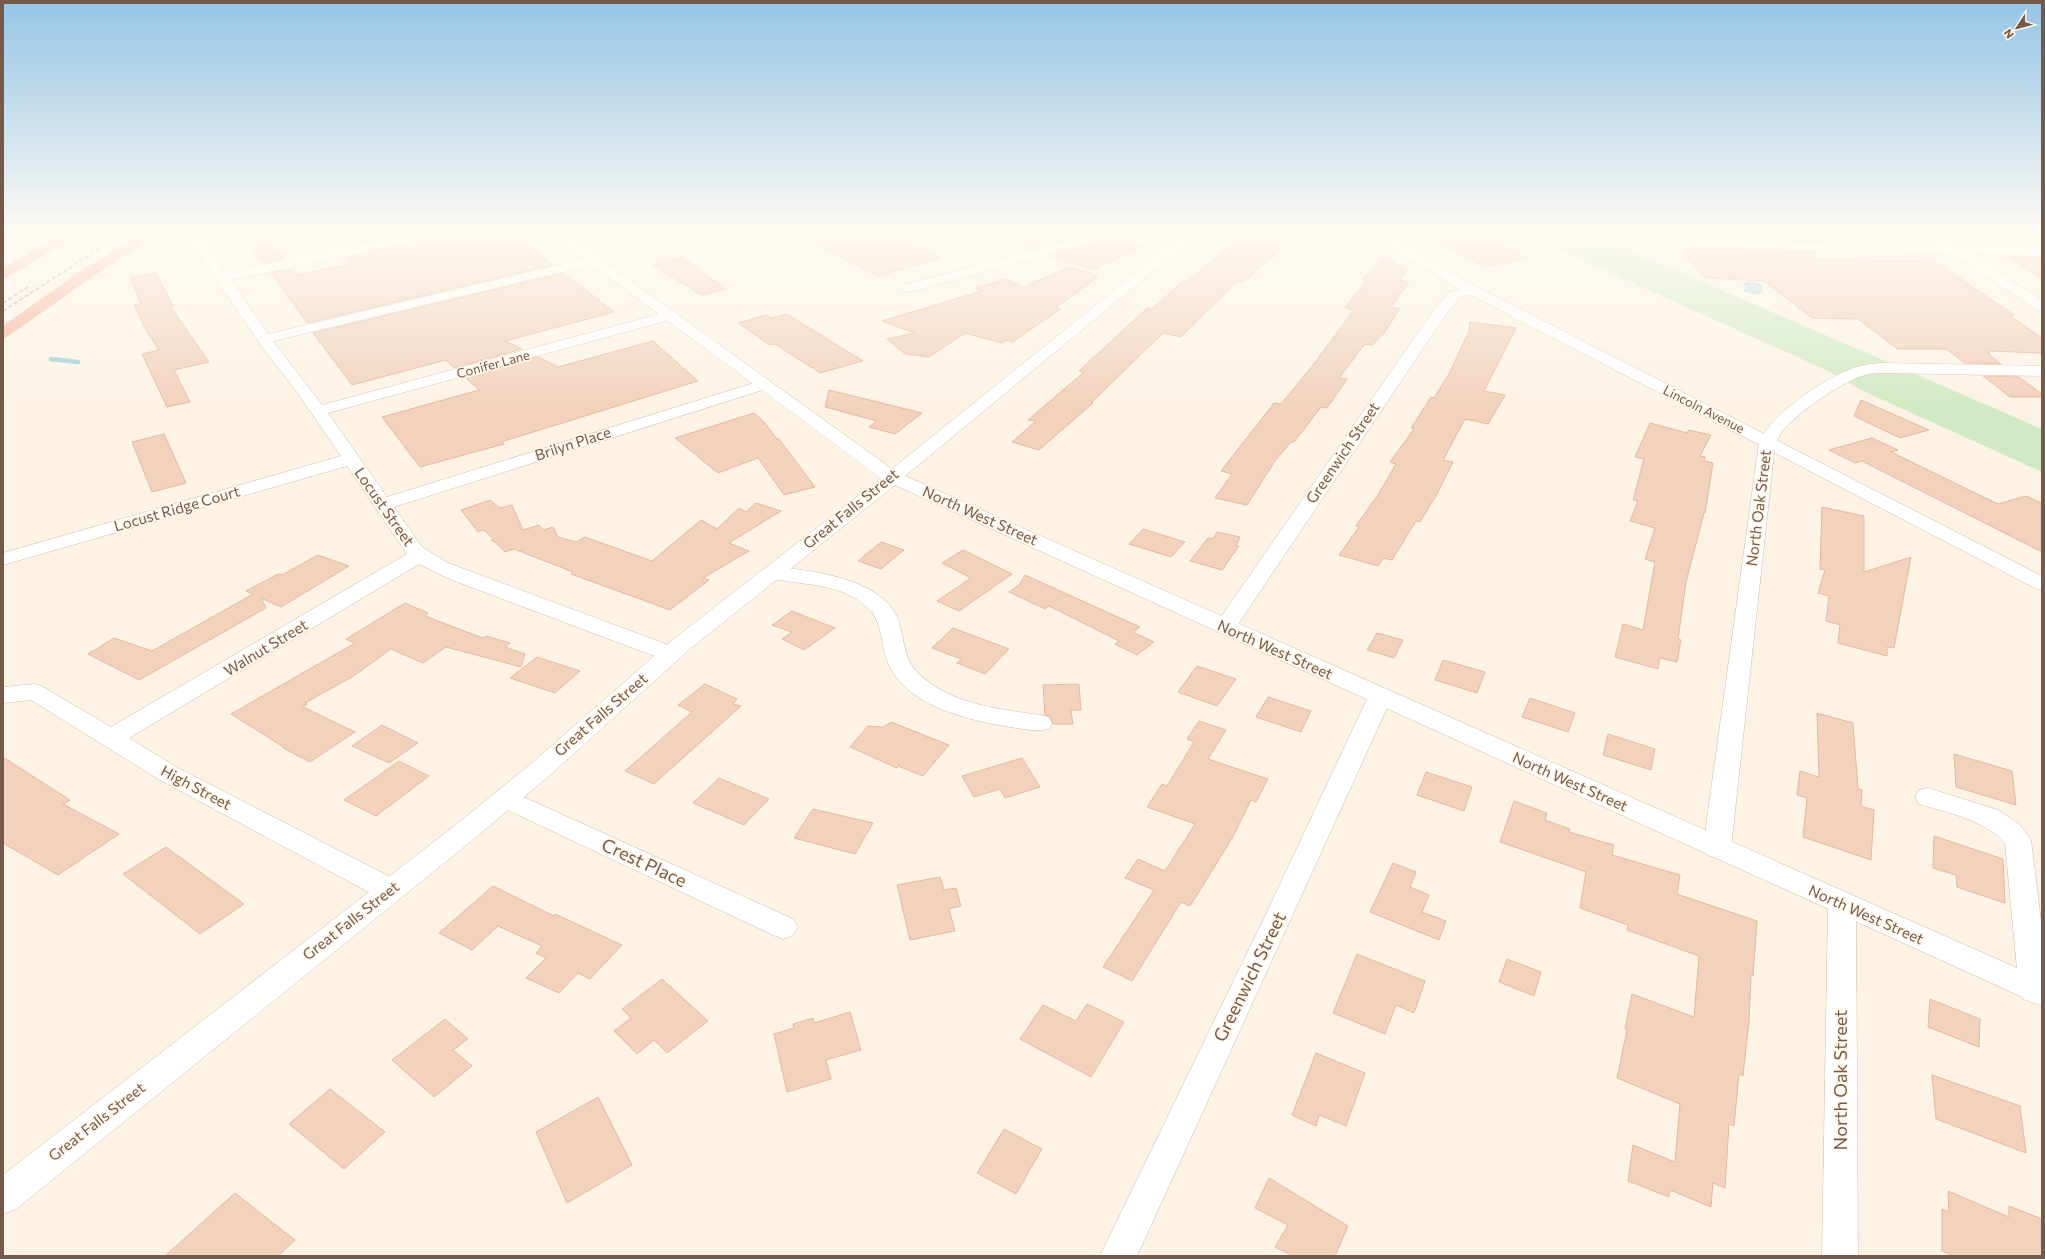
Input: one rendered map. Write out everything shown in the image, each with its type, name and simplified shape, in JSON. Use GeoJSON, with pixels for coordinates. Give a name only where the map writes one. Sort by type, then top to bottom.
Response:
{"type":"FeatureCollection","features":[{"type":"Feature","properties":{"kind":"highway"},"geometry":{"type":"LineString","coordinates":[[3,333],[66,289]]}},
{"type":"Feature","properties":{"kind":"street","name":"Locust Street"},"geometry":{"type":"LineString","coordinates":[[229,289],[264,339],[303,389],[415,551],[435,565],[521,600],[671,654]]}},
{"type":"Feature","properties":{"kind":"street"},"geometry":{"type":"LineString","coordinates":[[264,339],[475,289]]}},
{"type":"Feature","properties":{"kind":"street","name":"North West Street"},"geometry":{"type":"LineString","coordinates":[[630,289],[892,477],[1842,905],[2038,991]]}},
{"type":"Feature","properties":{"kind":"street","name":"Great Falls Street"},"geometry":{"type":"LineString","coordinates":[[3,1197],[506,798],[671,654],[1124,289]]}},
{"type":"Feature","properties":{"kind":"street","name":"Lincoln Avenue"},"geometry":{"type":"LineString","coordinates":[[1470,289],[2042,584]]}},
{"type":"Feature","properties":{"kind":"street","name":"Greenwich Street"},"geometry":{"type":"LineString","coordinates":[[1224,627],[1438,314],[1453,296],[1470,289]]}},
{"type":"Feature","properties":{"kind":"street"},"geometry":{"type":"LineString","coordinates":[[2014,289],[2042,307]]}},
{"type":"Feature","properties":{"kind":"street","name":"Conifer Lane"},"geometry":{"type":"LineString","coordinates":[[318,411],[668,316]]}},
{"type":"Feature","properties":{"kind":"street","name":"North Oak Street"},"geometry":{"type":"LineString","coordinates":[[1717,848],[1767,442],[1776,428],[1803,406],[1848,376],[1862,371],[1884,368],[2042,371]]}},
{"type":"Feature","properties":{"kind":"street","name":"Brilyn Place"},"geometry":{"type":"LineString","coordinates":[[383,504],[763,385]]}},
{"type":"Feature","properties":{"kind":"street","name":"Locust Ridge Court"},"geometry":{"type":"LineString","coordinates":[[3,559],[351,459]]}},
{"type":"Feature","properties":{"kind":"street","name":"Walnut Street"},"geometry":{"type":"LineString","coordinates":[[110,739],[420,555]]}},
{"type":"Feature","properties":{"kind":"street"},"geometry":{"type":"LineString","coordinates":[[772,573],[810,576],[863,595],[876,604],[885,614],[894,652],[899,664],[907,676],[925,691],[948,704],[1010,720],[1040,723]]}},
{"type":"Feature","properties":{"kind":"street","name":"High Street"},"geometry":{"type":"LineString","coordinates":[[3,695],[35,692],[169,774],[390,890]]}},
{"type":"Feature","properties":{"kind":"street","name":"Greenwich Street"},"geometry":{"type":"LineString","coordinates":[[1118,1256],[1294,885],[1380,697]]}},
{"type":"Feature","properties":{"kind":"street","name":"Crest Place"},"geometry":{"type":"LineString","coordinates":[[506,798],[783,927]]}},
{"type":"Feature","properties":{"kind":"street"},"geometry":{"type":"LineString","coordinates":[[1928,798],[1990,818],[2012,831],[2018,840],[2038,991]]}},
{"type":"Feature","properties":{"kind":"street","name":"North Oak Street"},"geometry":{"type":"LineString","coordinates":[[1840,1256],[1842,905]]}},
{"type":"Feature","properties":{"kind":"green space"},"geometry":{"type":"Polygon","coordinates":[[[1646,289],[1719,289],[2042,429],[2042,472],[1861,390],[1826,370],[1646,289]]]}},
{"type":"Feature","properties":{"kind":"water"},"geometry":{"type":"Polygon","coordinates":[[[1746,289],[1761,289],[1760,291],[1762,292],[1756,294],[1744,291],[1746,289]]]}},
{"type":"Feature","properties":{"kind":"building"},"geometry":{"type":"Polygon","coordinates":[[[135,289],[164,289],[173,306],[170,306],[209,362],[174,370],[190,402],[167,407],[142,354],[159,350],[146,330],[134,305],[141,304],[135,289]]]}},
{"type":"Feature","properties":{"kind":"building"},"geometry":{"type":"Polygon","coordinates":[[[282,289],[452,289],[307,323],[282,289]]]}},
{"type":"Feature","properties":{"kind":"building"},"geometry":{"type":"Polygon","coordinates":[[[498,289],[584,289],[614,312],[505,341],[522,349],[454,368],[446,360],[352,385],[313,333],[498,289]]]}},
{"type":"Feature","properties":{"kind":"building"},"geometry":{"type":"Polygon","coordinates":[[[691,289],[726,289],[701,295],[691,289]]]}},
{"type":"Feature","properties":{"kind":"building"},"geometry":{"type":"Polygon","coordinates":[[[978,289],[1082,289],[1055,308],[1060,309],[1013,342],[1006,340],[1002,343],[965,333],[929,357],[905,354],[887,339],[915,333],[882,321],[982,291],[978,289]]]}},
{"type":"Feature","properties":{"kind":"building"},"geometry":{"type":"Polygon","coordinates":[[[1174,289],[1230,289],[1181,337],[1163,333],[1092,402],[1093,403],[1039,450],[1012,442],[1036,421],[1028,420],[1084,372],[1079,371],[1147,308],[1152,309],[1174,289]]]}},
{"type":"Feature","properties":{"kind":"building"},"geometry":{"type":"Polygon","coordinates":[[[1360,289],[1404,289],[1391,307],[1400,309],[1384,333],[1372,345],[1365,344],[1339,378],[1347,379],[1327,408],[1321,407],[1294,442],[1291,442],[1275,461],[1247,505],[1215,498],[1232,474],[1221,471],[1274,403],[1281,404],[1313,365],[1354,310],[1345,308],[1360,289]]]}},
{"type":"Feature","properties":{"kind":"building"},"geometry":{"type":"Polygon","coordinates":[[[1774,289],[1975,289],[2014,315],[2009,315],[2042,338],[2042,353],[1987,351],[1990,353],[1987,353],[2001,364],[1965,363],[1946,349],[1898,349],[1858,319],[1812,318],[1774,289]]]}},
{"type":"Feature","properties":{"kind":"building"},"geometry":{"type":"Polygon","coordinates":[[[787,314],[863,361],[820,373],[775,344],[770,345],[738,323],[766,315],[772,318],[787,314]]]}},
{"type":"Feature","properties":{"kind":"building"},"geometry":{"type":"Polygon","coordinates":[[[1470,322],[1516,328],[1484,391],[1505,395],[1488,424],[1465,419],[1443,460],[1453,462],[1436,496],[1420,522],[1416,521],[1392,560],[1383,558],[1378,566],[1339,555],[1359,527],[1356,526],[1379,493],[1396,464],[1390,462],[1414,429],[1411,428],[1431,397],[1434,398],[1450,372],[1469,331],[1470,322]]]}},
{"type":"Feature","properties":{"kind":"building"},"geometry":{"type":"Polygon","coordinates":[[[653,341],[698,381],[501,442],[504,444],[420,467],[382,417],[479,390],[465,377],[538,357],[558,367],[653,341]]]}},
{"type":"Feature","properties":{"kind":"building"},"geometry":{"type":"Polygon","coordinates":[[[1983,376],[2019,377],[2042,394],[2042,397],[2010,397],[1983,376]]]}},
{"type":"Feature","properties":{"kind":"building"},"geometry":{"type":"Polygon","coordinates":[[[829,390],[922,413],[895,434],[869,427],[877,421],[825,407],[829,390]]]}},
{"type":"Feature","properties":{"kind":"building"},"geometry":{"type":"Polygon","coordinates":[[[1861,400],[1929,430],[1900,438],[1854,416],[1861,400]]]}},
{"type":"Feature","properties":{"kind":"building"},"geometry":{"type":"Polygon","coordinates":[[[754,413],[764,422],[777,439],[779,439],[815,487],[784,495],[758,458],[718,473],[675,438],[754,413]]]}},
{"type":"Feature","properties":{"kind":"building"},"geometry":{"type":"Polygon","coordinates":[[[1650,423],[1687,433],[1689,430],[1711,435],[1700,456],[1705,457],[1704,461],[1713,463],[1705,513],[1686,582],[1678,639],[1681,640],[1677,662],[1660,658],[1658,669],[1615,657],[1623,624],[1643,630],[1655,562],[1645,559],[1655,528],[1630,521],[1638,501],[1633,500],[1644,459],[1635,457],[1650,423]]]}},
{"type":"Feature","properties":{"kind":"building"},"geometry":{"type":"Polygon","coordinates":[[[164,434],[186,483],[152,492],[132,442],[164,434]]]}},
{"type":"Feature","properties":{"kind":"building"},"geometry":{"type":"Polygon","coordinates":[[[1872,438],[1898,450],[1891,452],[1998,504],[2026,496],[2042,503],[2042,552],[1862,461],[1855,463],[1829,450],[1872,438]]]}},
{"type":"Feature","properties":{"kind":"building"},"geometry":{"type":"Polygon","coordinates":[[[490,500],[500,508],[512,505],[523,530],[539,525],[543,530],[553,527],[558,537],[576,542],[585,537],[652,561],[701,520],[717,529],[739,508],[746,512],[756,503],[781,511],[729,543],[749,551],[703,578],[709,580],[670,610],[571,574],[573,572],[514,549],[505,552],[491,540],[494,540],[484,530],[478,532],[461,510],[490,500]]]}},
{"type":"Feature","properties":{"kind":"building"},"geometry":{"type":"Polygon","coordinates":[[[1822,507],[1864,516],[1864,572],[1911,557],[1894,648],[1887,647],[1887,656],[1838,643],[1840,625],[1826,621],[1829,596],[1818,593],[1825,570],[1820,569],[1822,507]]]}},
{"type":"Feature","properties":{"kind":"building"},"geometry":{"type":"Polygon","coordinates":[[[1143,529],[1185,542],[1171,557],[1129,544],[1143,529]]]}},
{"type":"Feature","properties":{"kind":"building"},"geometry":{"type":"Polygon","coordinates":[[[1217,532],[1240,537],[1236,546],[1239,546],[1222,570],[1190,561],[1208,538],[1213,539],[1217,532]]]}},
{"type":"Feature","properties":{"kind":"building"},"geometry":{"type":"Polygon","coordinates":[[[881,542],[904,550],[881,569],[858,561],[881,542]]]}},
{"type":"Feature","properties":{"kind":"building"},"geometry":{"type":"Polygon","coordinates":[[[963,550],[1012,574],[959,611],[937,601],[971,578],[942,563],[963,550]]]}},
{"type":"Feature","properties":{"kind":"building"},"geometry":{"type":"Polygon","coordinates":[[[318,555],[349,566],[281,607],[261,598],[266,608],[139,680],[88,654],[114,638],[152,651],[253,594],[246,591],[278,574],[282,575],[318,555]]]}},
{"type":"Feature","properties":{"kind":"building"},"geometry":{"type":"Polygon","coordinates":[[[1025,575],[1140,627],[1133,632],[1154,642],[1137,655],[1115,644],[1119,641],[1049,606],[1045,609],[1009,592],[1020,584],[1025,575]]]}},
{"type":"Feature","properties":{"kind":"building"},"geometry":{"type":"Polygon","coordinates":[[[405,603],[428,613],[425,616],[483,638],[486,636],[510,643],[505,647],[525,654],[521,667],[446,647],[423,663],[391,649],[352,677],[305,703],[307,704],[303,707],[355,732],[310,762],[283,748],[285,748],[231,714],[355,643],[346,639],[405,603]]]}},
{"type":"Feature","properties":{"kind":"building"},"geometry":{"type":"Polygon","coordinates":[[[792,611],[835,628],[804,650],[782,639],[792,632],[772,625],[792,611]]]}},
{"type":"Feature","properties":{"kind":"building"},"geometry":{"type":"Polygon","coordinates":[[[953,628],[1009,649],[985,674],[957,663],[961,659],[932,648],[953,628]]]}},
{"type":"Feature","properties":{"kind":"building"},"geometry":{"type":"Polygon","coordinates":[[[1377,633],[1403,640],[1394,658],[1367,650],[1377,633]]]}},
{"type":"Feature","properties":{"kind":"building"},"geometry":{"type":"Polygon","coordinates":[[[537,657],[580,671],[555,693],[510,678],[537,657]]]}},
{"type":"Feature","properties":{"kind":"building"},"geometry":{"type":"Polygon","coordinates":[[[1443,660],[1485,672],[1477,693],[1435,680],[1443,660]]]}},
{"type":"Feature","properties":{"kind":"building"},"geometry":{"type":"Polygon","coordinates":[[[1197,666],[1236,679],[1217,706],[1178,692],[1197,666]]]}},
{"type":"Feature","properties":{"kind":"building"},"geometry":{"type":"Polygon","coordinates":[[[705,684],[737,699],[733,704],[741,706],[654,784],[625,771],[692,712],[678,705],[705,684]]]}},
{"type":"Feature","properties":{"kind":"building"},"geometry":{"type":"Polygon","coordinates":[[[1079,684],[1081,710],[1071,710],[1073,724],[1053,724],[1050,716],[1045,715],[1043,685],[1079,684]]]}},
{"type":"Feature","properties":{"kind":"building"},"geometry":{"type":"Polygon","coordinates":[[[1268,697],[1311,711],[1301,732],[1256,717],[1268,697]]]}},
{"type":"Feature","properties":{"kind":"building"},"geometry":{"type":"Polygon","coordinates":[[[1530,698],[1575,713],[1568,732],[1522,717],[1530,698]]]}},
{"type":"Feature","properties":{"kind":"building"},"geometry":{"type":"Polygon","coordinates":[[[1817,713],[1853,723],[1858,789],[1862,790],[1861,806],[1874,810],[1871,860],[1803,837],[1807,798],[1797,795],[1800,771],[1819,777],[1817,713]]]}},
{"type":"Feature","properties":{"kind":"building"},"geometry":{"type":"Polygon","coordinates":[[[1199,721],[1226,730],[1208,759],[1268,779],[1256,802],[1251,800],[1233,837],[1190,906],[1181,902],[1132,981],[1103,967],[1154,890],[1125,878],[1138,859],[1165,871],[1195,824],[1147,807],[1162,784],[1167,786],[1194,742],[1187,739],[1199,721]]]}},
{"type":"Feature","properties":{"kind":"building"},"geometry":{"type":"Polygon","coordinates":[[[891,722],[949,745],[923,776],[898,766],[897,768],[850,747],[868,726],[883,727],[891,722]]]}},
{"type":"Feature","properties":{"kind":"building"},"geometry":{"type":"Polygon","coordinates":[[[382,725],[418,743],[389,763],[352,746],[382,725]]]}},
{"type":"Feature","properties":{"kind":"building"},"geometry":{"type":"Polygon","coordinates":[[[1608,734],[1655,749],[1651,770],[1603,755],[1608,734]]]}},
{"type":"Feature","properties":{"kind":"building"},"geometry":{"type":"Polygon","coordinates":[[[1954,754],[2012,771],[2016,805],[1956,787],[1954,754]]]}},
{"type":"Feature","properties":{"kind":"building"},"geometry":{"type":"Polygon","coordinates":[[[3,757],[70,800],[63,804],[119,834],[58,875],[3,843],[3,757]]]}},
{"type":"Feature","properties":{"kind":"building"},"geometry":{"type":"Polygon","coordinates":[[[1022,758],[1040,787],[1005,798],[1000,789],[974,797],[962,776],[1022,758]]]}},
{"type":"Feature","properties":{"kind":"building"},"geometry":{"type":"Polygon","coordinates":[[[399,761],[429,776],[376,816],[344,800],[399,761]]]}},
{"type":"Feature","properties":{"kind":"building"},"geometry":{"type":"Polygon","coordinates":[[[1426,772],[1472,787],[1464,811],[1417,795],[1426,772]]]}},
{"type":"Feature","properties":{"kind":"building"},"geometry":{"type":"Polygon","coordinates":[[[719,778],[769,799],[744,825],[693,803],[719,778]]]}},
{"type":"Feature","properties":{"kind":"building"},"geometry":{"type":"Polygon","coordinates":[[[1514,801],[1547,813],[1545,820],[1570,829],[1569,832],[1614,845],[1612,855],[1680,875],[1677,894],[1757,921],[1743,1076],[1739,1074],[1734,1126],[1729,1124],[1725,1188],[1713,1183],[1711,1207],[1670,1190],[1669,1197],[1628,1181],[1633,1145],[1675,1162],[1680,1104],[1617,1078],[1627,1030],[1625,1029],[1632,994],[1694,1017],[1699,956],[1627,930],[1628,925],[1580,908],[1586,872],[1500,842],[1514,801]]]}},
{"type":"Feature","properties":{"kind":"building"},"geometry":{"type":"Polygon","coordinates":[[[813,809],[873,823],[855,854],[794,838],[813,809]]]}},
{"type":"Feature","properties":{"kind":"building"},"geometry":{"type":"Polygon","coordinates":[[[1934,836],[2003,859],[2005,903],[1957,887],[1956,875],[1933,868],[1934,836]]]}},
{"type":"Feature","properties":{"kind":"building"},"geometry":{"type":"Polygon","coordinates":[[[166,847],[244,904],[200,934],[123,874],[166,847]]]}},
{"type":"Feature","properties":{"kind":"building"},"geometry":{"type":"Polygon","coordinates":[[[1393,863],[1416,872],[1410,887],[1429,895],[1422,912],[1446,921],[1439,940],[1370,912],[1393,863]]]}},
{"type":"Feature","properties":{"kind":"building"},"geometry":{"type":"Polygon","coordinates":[[[940,877],[944,890],[956,888],[961,906],[949,909],[955,931],[910,940],[897,885],[940,877]]]}},
{"type":"Feature","properties":{"kind":"building"},"geometry":{"type":"Polygon","coordinates":[[[493,886],[554,916],[555,914],[622,945],[590,979],[578,973],[559,993],[526,978],[546,958],[536,953],[542,946],[498,926],[472,950],[439,933],[493,886]]]}},
{"type":"Feature","properties":{"kind":"building"},"geometry":{"type":"Polygon","coordinates":[[[1357,954],[1425,981],[1414,1013],[1396,1005],[1385,1034],[1333,1013],[1357,954]]]}},
{"type":"Feature","properties":{"kind":"building"},"geometry":{"type":"Polygon","coordinates":[[[1507,959],[1541,972],[1534,996],[1499,982],[1507,959]]]}},
{"type":"Feature","properties":{"kind":"building"},"geometry":{"type":"Polygon","coordinates":[[[662,979],[708,1021],[667,1053],[654,1040],[637,1054],[614,1031],[631,1018],[622,1009],[662,979]]]}},
{"type":"Feature","properties":{"kind":"building"},"geometry":{"type":"Polygon","coordinates":[[[1930,999],[1980,1019],[1979,1047],[1928,1027],[1930,999]]]}},
{"type":"Feature","properties":{"kind":"building"},"geometry":{"type":"Polygon","coordinates":[[[1087,1004],[1124,1022],[1091,1077],[1020,1039],[1043,1005],[1076,1021],[1087,1004]]]}},
{"type":"Feature","properties":{"kind":"building"},"geometry":{"type":"Polygon","coordinates":[[[850,1012],[861,1050],[826,1060],[831,1079],[787,1092],[774,1034],[794,1028],[793,1024],[813,1018],[814,1023],[850,1012]]]}},
{"type":"Feature","properties":{"kind":"building"},"geometry":{"type":"Polygon","coordinates":[[[445,1019],[468,1039],[453,1050],[472,1066],[434,1097],[392,1060],[445,1019]]]}},
{"type":"Feature","properties":{"kind":"building"},"geometry":{"type":"Polygon","coordinates":[[[1316,1053],[1365,1073],[1346,1126],[1319,1115],[1316,1126],[1292,1115],[1316,1053]]]}},
{"type":"Feature","properties":{"kind":"building"},"geometry":{"type":"Polygon","coordinates":[[[1932,1075],[2020,1106],[2026,1153],[1936,1119],[1932,1075]]]}},
{"type":"Feature","properties":{"kind":"building"},"geometry":{"type":"Polygon","coordinates":[[[330,1089],[385,1132],[344,1169],[289,1124],[330,1089]]]}},
{"type":"Feature","properties":{"kind":"building"},"geometry":{"type":"Polygon","coordinates":[[[598,1097],[632,1165],[567,1203],[536,1132],[598,1097]]]}},
{"type":"Feature","properties":{"kind":"building"},"geometry":{"type":"Polygon","coordinates":[[[1004,1129],[1042,1149],[1016,1194],[977,1173],[1004,1129]]]}},
{"type":"Feature","properties":{"kind":"building"},"geometry":{"type":"Polygon","coordinates":[[[1269,1178],[1348,1226],[1335,1256],[1293,1256],[1275,1247],[1288,1225],[1255,1208],[1269,1178]]]}},
{"type":"Feature","properties":{"kind":"building"},"geometry":{"type":"Polygon","coordinates":[[[1948,1191],[2009,1217],[2009,1206],[2042,1219],[2042,1256],[1954,1256],[1942,1251],[1942,1209],[1949,1212],[1948,1191]]]}},
{"type":"Feature","properties":{"kind":"building"},"geometry":{"type":"Polygon","coordinates":[[[235,1193],[295,1240],[278,1256],[165,1256],[235,1193]]]}},
{"type":"Feature","properties":{"kind":"waterway"},"geometry":{"type":"LineString","coordinates":[[51,359],[78,362]]}},
{"type":"Feature","properties":{"kind":"railway"},"geometry":{"type":"LineString","coordinates":[[3,303],[25,289]]}},
{"type":"Feature","properties":{"kind":"railway"},"geometry":{"type":"LineString","coordinates":[[3,311],[37,289]]}}]}
